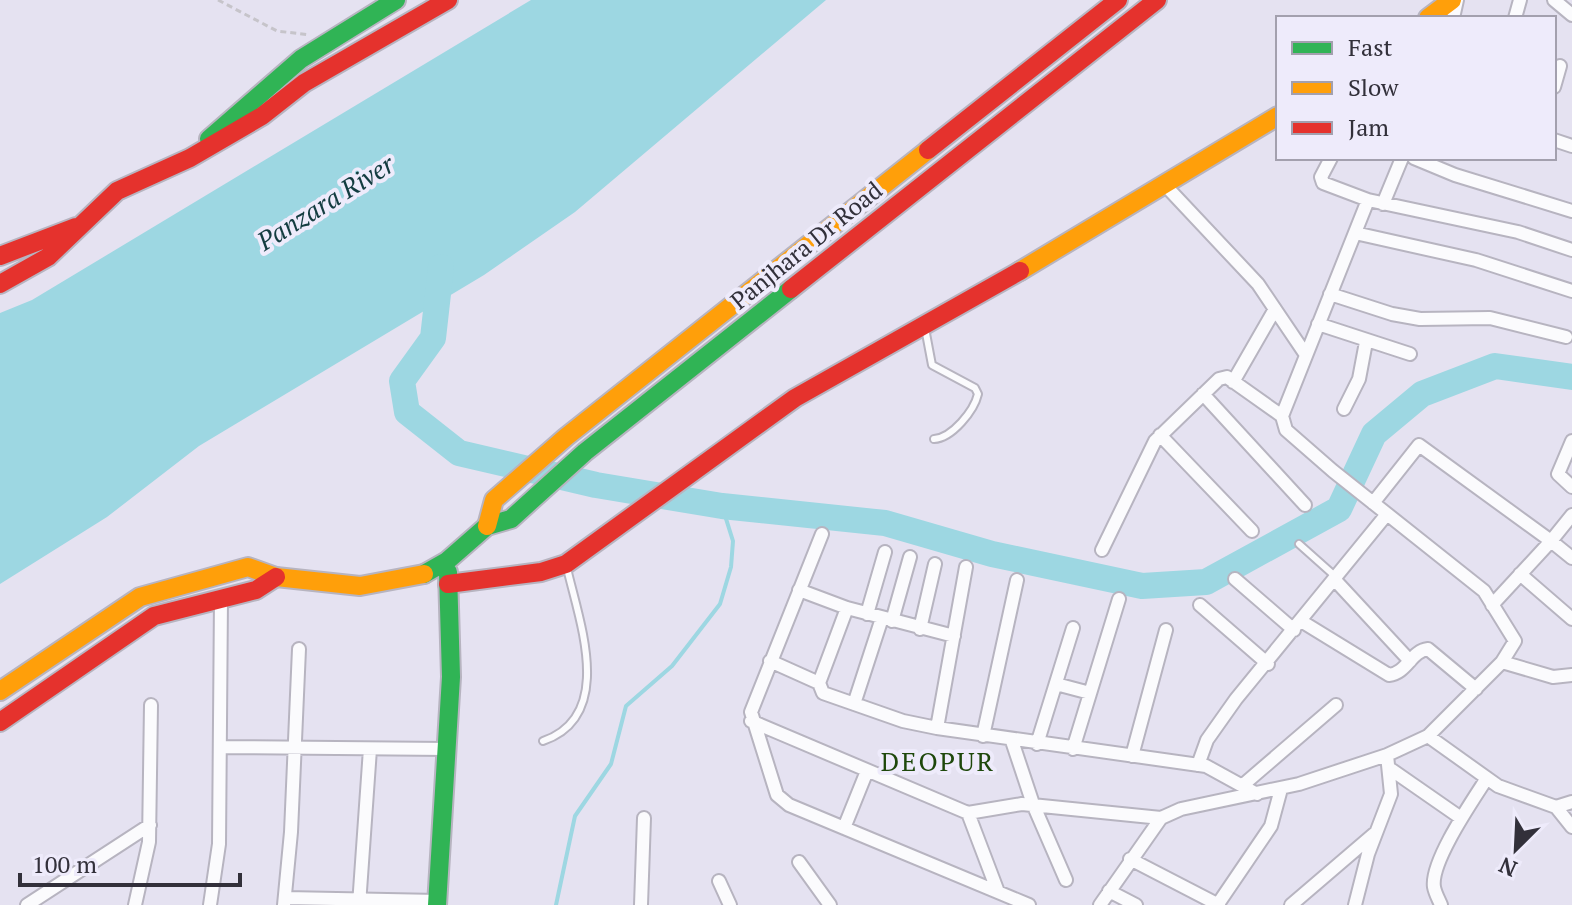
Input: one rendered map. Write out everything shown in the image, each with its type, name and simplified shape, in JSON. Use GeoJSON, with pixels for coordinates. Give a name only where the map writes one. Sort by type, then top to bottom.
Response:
{"type":"FeatureCollection","features":[{"type":"Feature","properties":{"kind":"street"},"geometry":{"type":"LineString","coordinates":[[190,158],[228,120],[334,37],[396,0]]}},
{"type":"Feature","properties":{"kind":"street"},"geometry":{"type":"LineString","coordinates":[[0,284],[48,257],[117,191],[190,158],[262,116],[304,83],[448,0]]}},
{"type":"Feature","properties":{"kind":"street","name":"Panjhara Dr Road"},"geometry":{"type":"LineString","coordinates":[[487,526],[494,500],[566,437],[1118,0]]}},
{"type":"Feature","properties":{"kind":"street","name":"Panjhara Dr Road"},"geometry":{"type":"LineString","coordinates":[[0,691],[140,597],[248,567],[276,577],[360,586],[418,577],[447,561],[487,526],[511,519],[585,452],[1157,0]]}},
{"type":"Feature","properties":{"kind":"street"},"geometry":{"type":"LineString","coordinates":[[1431,16],[1455,0]]}},
{"type":"Feature","properties":{"kind":"street"},"geometry":{"type":"LineString","coordinates":[[1554,0],[1572,15]]}},
{"type":"Feature","properties":{"kind":"street"},"geometry":{"type":"LineString","coordinates":[[1556,80],[1560,66]]}},
{"type":"Feature","properties":{"kind":"street"},"geometry":{"type":"LineString","coordinates":[[448,584],[541,572],[566,564],[795,398],[1276,117]]}},
{"type":"Feature","properties":{"kind":"street"},"geometry":{"type":"LineString","coordinates":[[1330,160],[1321,177],[1323,183],[1368,200],[1518,232],[1572,250]]}},
{"type":"Feature","properties":{"kind":"street"},"geometry":{"type":"LineString","coordinates":[[1383,204],[1401,160]]}},
{"type":"Feature","properties":{"kind":"street"},"geometry":{"type":"LineString","coordinates":[[1419,160],[1455,175],[1572,211]]}},
{"type":"Feature","properties":{"kind":"street"},"geometry":{"type":"LineString","coordinates":[[1164,184],[1258,284],[1306,355]]}},
{"type":"Feature","properties":{"kind":"street"},"geometry":{"type":"LineString","coordinates":[[1100,905],[1161,818],[1181,809],[1281,789],[1388,761],[1428,736],[1502,662],[1515,641],[1484,591],[1286,430],[1282,416],[1368,200]]}},
{"type":"Feature","properties":{"kind":"street"},"geometry":{"type":"LineString","coordinates":[[0,256],[79,226]]}},
{"type":"Feature","properties":{"kind":"street"},"geometry":{"type":"LineString","coordinates":[[1355,233],[1476,260],[1572,291]]}},
{"type":"Feature","properties":{"kind":"street"},"geometry":{"type":"LineString","coordinates":[[1330,294],[1392,314],[1420,319],[1490,318],[1566,337]]}},
{"type":"Feature","properties":{"kind":"street"},"geometry":{"type":"LineString","coordinates":[[1233,382],[1275,309]]}},
{"type":"Feature","properties":{"kind":"street"},"geometry":{"type":"LineString","coordinates":[[1318,324],[1410,354]]}},
{"type":"Feature","properties":{"kind":"street"},"geometry":{"type":"LineString","coordinates":[[1344,409],[1359,379],[1366,342]]}},
{"type":"Feature","properties":{"kind":"street"},"geometry":{"type":"LineString","coordinates":[[1102,550],[1147,453],[1160,435],[1223,377],[1282,416]]}},
{"type":"Feature","properties":{"kind":"street"},"geometry":{"type":"LineString","coordinates":[[1203,394],[1305,505]]}},
{"type":"Feature","properties":{"kind":"street"},"geometry":{"type":"LineString","coordinates":[[1160,435],[1252,531]]}},
{"type":"Feature","properties":{"kind":"street"},"geometry":{"type":"LineString","coordinates":[[1572,441],[1558,474],[1572,487]]}},
{"type":"Feature","properties":{"kind":"street"},"geometry":{"type":"LineString","coordinates":[[1373,503],[1419,445],[1572,558]]}},
{"type":"Feature","properties":{"kind":"street"},"geometry":{"type":"LineString","coordinates":[[1198,765],[1219,721],[1387,514]]}},
{"type":"Feature","properties":{"kind":"street"},"geometry":{"type":"LineString","coordinates":[[1492,605],[1572,515]]}},
{"type":"Feature","properties":{"kind":"street"},"geometry":{"type":"LineString","coordinates":[[822,534],[752,705],[751,721],[781,801],[1029,905]]}},
{"type":"Feature","properties":{"kind":"street"},"geometry":{"type":"LineString","coordinates":[[867,614],[885,552]]}},
{"type":"Feature","properties":{"kind":"street"},"geometry":{"type":"LineString","coordinates":[[854,704],[910,557]]}},
{"type":"Feature","properties":{"kind":"street"},"geometry":{"type":"LineString","coordinates":[[299,649],[285,901],[438,903],[451,677],[447,561]]}},
{"type":"Feature","properties":{"kind":"street"},"geometry":{"type":"LineString","coordinates":[[920,629],[935,564]]}},
{"type":"Feature","properties":{"kind":"street"},"geometry":{"type":"LineString","coordinates":[[937,728],[966,567]]}},
{"type":"Feature","properties":{"kind":"street"},"geometry":{"type":"LineString","coordinates":[[1520,574],[1572,619]]}},
{"type":"Feature","properties":{"kind":"street"},"geometry":{"type":"LineString","coordinates":[[0,722],[154,616],[256,590],[276,577]]}},
{"type":"Feature","properties":{"kind":"street"},"geometry":{"type":"LineString","coordinates":[[1335,578],[1410,661]]}},
{"type":"Feature","properties":{"kind":"street"},"geometry":{"type":"LineString","coordinates":[[1235,579],[1298,626],[1389,675],[1400,672],[1419,650],[1428,649],[1476,689]]}},
{"type":"Feature","properties":{"kind":"street"},"geometry":{"type":"LineString","coordinates":[[983,736],[1017,580]]}},
{"type":"Feature","properties":{"kind":"street"},"geometry":{"type":"LineString","coordinates":[[799,590],[887,620],[954,636]]}},
{"type":"Feature","properties":{"kind":"street"},"geometry":{"type":"LineString","coordinates":[[210,905],[219,844],[221,599]]}},
{"type":"Feature","properties":{"kind":"street"},"geometry":{"type":"LineString","coordinates":[[1073,749],[1119,599]]}},
{"type":"Feature","properties":{"kind":"street"},"geometry":{"type":"LineString","coordinates":[[1200,605],[1268,664]]}},
{"type":"Feature","properties":{"kind":"street"},"geometry":{"type":"LineString","coordinates":[[847,608],[819,683],[823,693],[903,721],[937,728],[1198,765],[1257,794]]}},
{"type":"Feature","properties":{"kind":"street"},"geometry":{"type":"LineString","coordinates":[[1037,744],[1073,628]]}},
{"type":"Feature","properties":{"kind":"street"},"geometry":{"type":"LineString","coordinates":[[1132,756],[1166,630]]}},
{"type":"Feature","properties":{"kind":"street"},"geometry":{"type":"LineString","coordinates":[[770,661],[819,683]]}},
{"type":"Feature","properties":{"kind":"street"},"geometry":{"type":"LineString","coordinates":[[1502,662],[1553,677],[1572,675]]}},
{"type":"Feature","properties":{"kind":"street"},"geometry":{"type":"LineString","coordinates":[[1056,684],[1090,693]]}},
{"type":"Feature","properties":{"kind":"street"},"geometry":{"type":"LineString","coordinates":[[135,905],[150,825],[151,705]]}},
{"type":"Feature","properties":{"kind":"street"},"geometry":{"type":"LineString","coordinates":[[1243,785],[1336,705]]}},
{"type":"Feature","properties":{"kind":"street"},"geometry":{"type":"LineString","coordinates":[[751,721],[968,813],[1033,804],[1161,818]]}},
{"type":"Feature","properties":{"kind":"street"},"geometry":{"type":"LineString","coordinates":[[1428,736],[1510,792],[1556,807],[1572,827]]}},
{"type":"Feature","properties":{"kind":"street"},"geometry":{"type":"LineString","coordinates":[[1012,741],[1033,804],[1066,880]]}},
{"type":"Feature","properties":{"kind":"street"},"geometry":{"type":"LineString","coordinates":[[220,747],[447,749]]}},
{"type":"Feature","properties":{"kind":"street"},"geometry":{"type":"LineString","coordinates":[[360,903],[370,749]]}},
{"type":"Feature","properties":{"kind":"street"},"geometry":{"type":"LineString","coordinates":[[1388,761],[1461,818]]}},
{"type":"Feature","properties":{"kind":"street"},"geometry":{"type":"LineString","coordinates":[[1355,905],[1375,833],[1391,794],[1388,761]]}},
{"type":"Feature","properties":{"kind":"street"},"geometry":{"type":"LineString","coordinates":[[844,828],[867,771]]}},
{"type":"Feature","properties":{"kind":"street"},"geometry":{"type":"LineString","coordinates":[[1441,905],[1434,888],[1435,876],[1461,818],[1487,778]]}},
{"type":"Feature","properties":{"kind":"street"},"geometry":{"type":"LineString","coordinates":[[1130,859],[1219,905],[1271,826],[1281,789]]}},
{"type":"Feature","properties":{"kind":"street"},"geometry":{"type":"LineString","coordinates":[[1556,807],[1572,802]]}},
{"type":"Feature","properties":{"kind":"street"},"geometry":{"type":"LineString","coordinates":[[968,813],[998,892]]}},
{"type":"Feature","properties":{"kind":"street"},"geometry":{"type":"LineString","coordinates":[[641,905],[644,818]]}},
{"type":"Feature","properties":{"kind":"street"},"geometry":{"type":"LineString","coordinates":[[27,905],[150,825]]}},
{"type":"Feature","properties":{"kind":"street"},"geometry":{"type":"LineString","coordinates":[[1291,905],[1375,833]]}},
{"type":"Feature","properties":{"kind":"street"},"geometry":{"type":"LineString","coordinates":[[799,862],[830,905]]}},
{"type":"Feature","properties":{"kind":"street"},"geometry":{"type":"LineString","coordinates":[[719,881],[730,905]]}},
{"type":"Feature","properties":{"kind":"street"},"geometry":{"type":"LineString","coordinates":[[1109,891],[1136,905]]}},
{"type":"Feature","properties":{"kind":"lane"},"geometry":{"type":"LineString","coordinates":[[925,324],[932,365],[975,388],[978,394],[974,406],[947,436],[934,439]]}},
{"type":"Feature","properties":{"kind":"lane"},"geometry":{"type":"LineString","coordinates":[[1299,544],[1335,578]]}},
{"type":"Feature","properties":{"kind":"lane"},"geometry":{"type":"LineString","coordinates":[[543,741],[569,726],[585,699],[586,652],[566,564]]}},
{"type":"Feature","properties":{"kind":"path"},"geometry":{"type":"LineString","coordinates":[[218,0],[277,31],[334,37]]}},
{"type":"Feature","properties":{"kind":"water","name":"Panzara River"},"geometry":{"type":"Polygon","coordinates":[[[531,0],[826,0],[575,212],[484,275],[199,446],[107,517],[0,584],[0,313],[32,300],[531,0]]]}},
{"type":"Feature","properties":{"kind":"waterway"},"geometry":{"type":"LineString","coordinates":[[441,267],[433,338],[402,381],[407,412],[459,453],[596,485],[722,506],[885,523],[992,554],[1142,586],[1206,582],[1339,509],[1374,434],[1422,394],[1495,366],[1572,377]]}},
{"type":"Feature","properties":{"kind":"waterway"},"geometry":{"type":"LineString","coordinates":[[556,905],[575,816],[611,764],[626,706],[672,666],[720,604],[731,567],[733,541],[722,506]]}},
{"type":"Feature","properties":{"kind":"traffic: fast"},"geometry":{"type":"LineString","coordinates":[[209,139],[301,59],[396,0]]}},
{"type":"Feature","properties":{"kind":"traffic: fast"},"geometry":{"type":"LineString","coordinates":[[424,574],[447,561],[487,526],[511,519],[585,452],[791,289]]}},
{"type":"Feature","properties":{"kind":"traffic: fast"},"geometry":{"type":"LineString","coordinates":[[437,905],[451,677],[448,572]]}},
{"type":"Feature","properties":{"kind":"traffic: slow"},"geometry":{"type":"LineString","coordinates":[[1431,16],[1452,0]]}},
{"type":"Feature","properties":{"kind":"traffic: slow"},"geometry":{"type":"LineString","coordinates":[[1020,271],[1276,117]]}},
{"type":"Feature","properties":{"kind":"traffic: slow"},"geometry":{"type":"LineString","coordinates":[[487,526],[494,500],[566,437],[928,150]]}},
{"type":"Feature","properties":{"kind":"traffic: slow"},"geometry":{"type":"LineString","coordinates":[[0,691],[140,597],[248,567],[276,577],[360,586],[424,574]]}},
{"type":"Feature","properties":{"kind":"traffic: jam"},"geometry":{"type":"LineString","coordinates":[[0,284],[48,257],[117,191],[190,158],[262,116],[304,83],[448,0]]}},
{"type":"Feature","properties":{"kind":"traffic: jam"},"geometry":{"type":"LineString","coordinates":[[928,150],[1118,0]]}},
{"type":"Feature","properties":{"kind":"traffic: jam"},"geometry":{"type":"LineString","coordinates":[[791,289],[1157,0]]}},
{"type":"Feature","properties":{"kind":"traffic: jam"},"geometry":{"type":"LineString","coordinates":[[0,256],[76,227]]}},
{"type":"Feature","properties":{"kind":"traffic: jam"},"geometry":{"type":"LineString","coordinates":[[448,584],[541,572],[566,564],[795,398],[1020,271]]}},
{"type":"Feature","properties":{"kind":"traffic: jam"},"geometry":{"type":"LineString","coordinates":[[0,722],[154,616],[256,590],[276,577]]}},
{"type":"Feature","properties":{"kind":"district","name":"DEOPUR"},"geometry":{"type":"Point","coordinates":[938,761]}}]}
